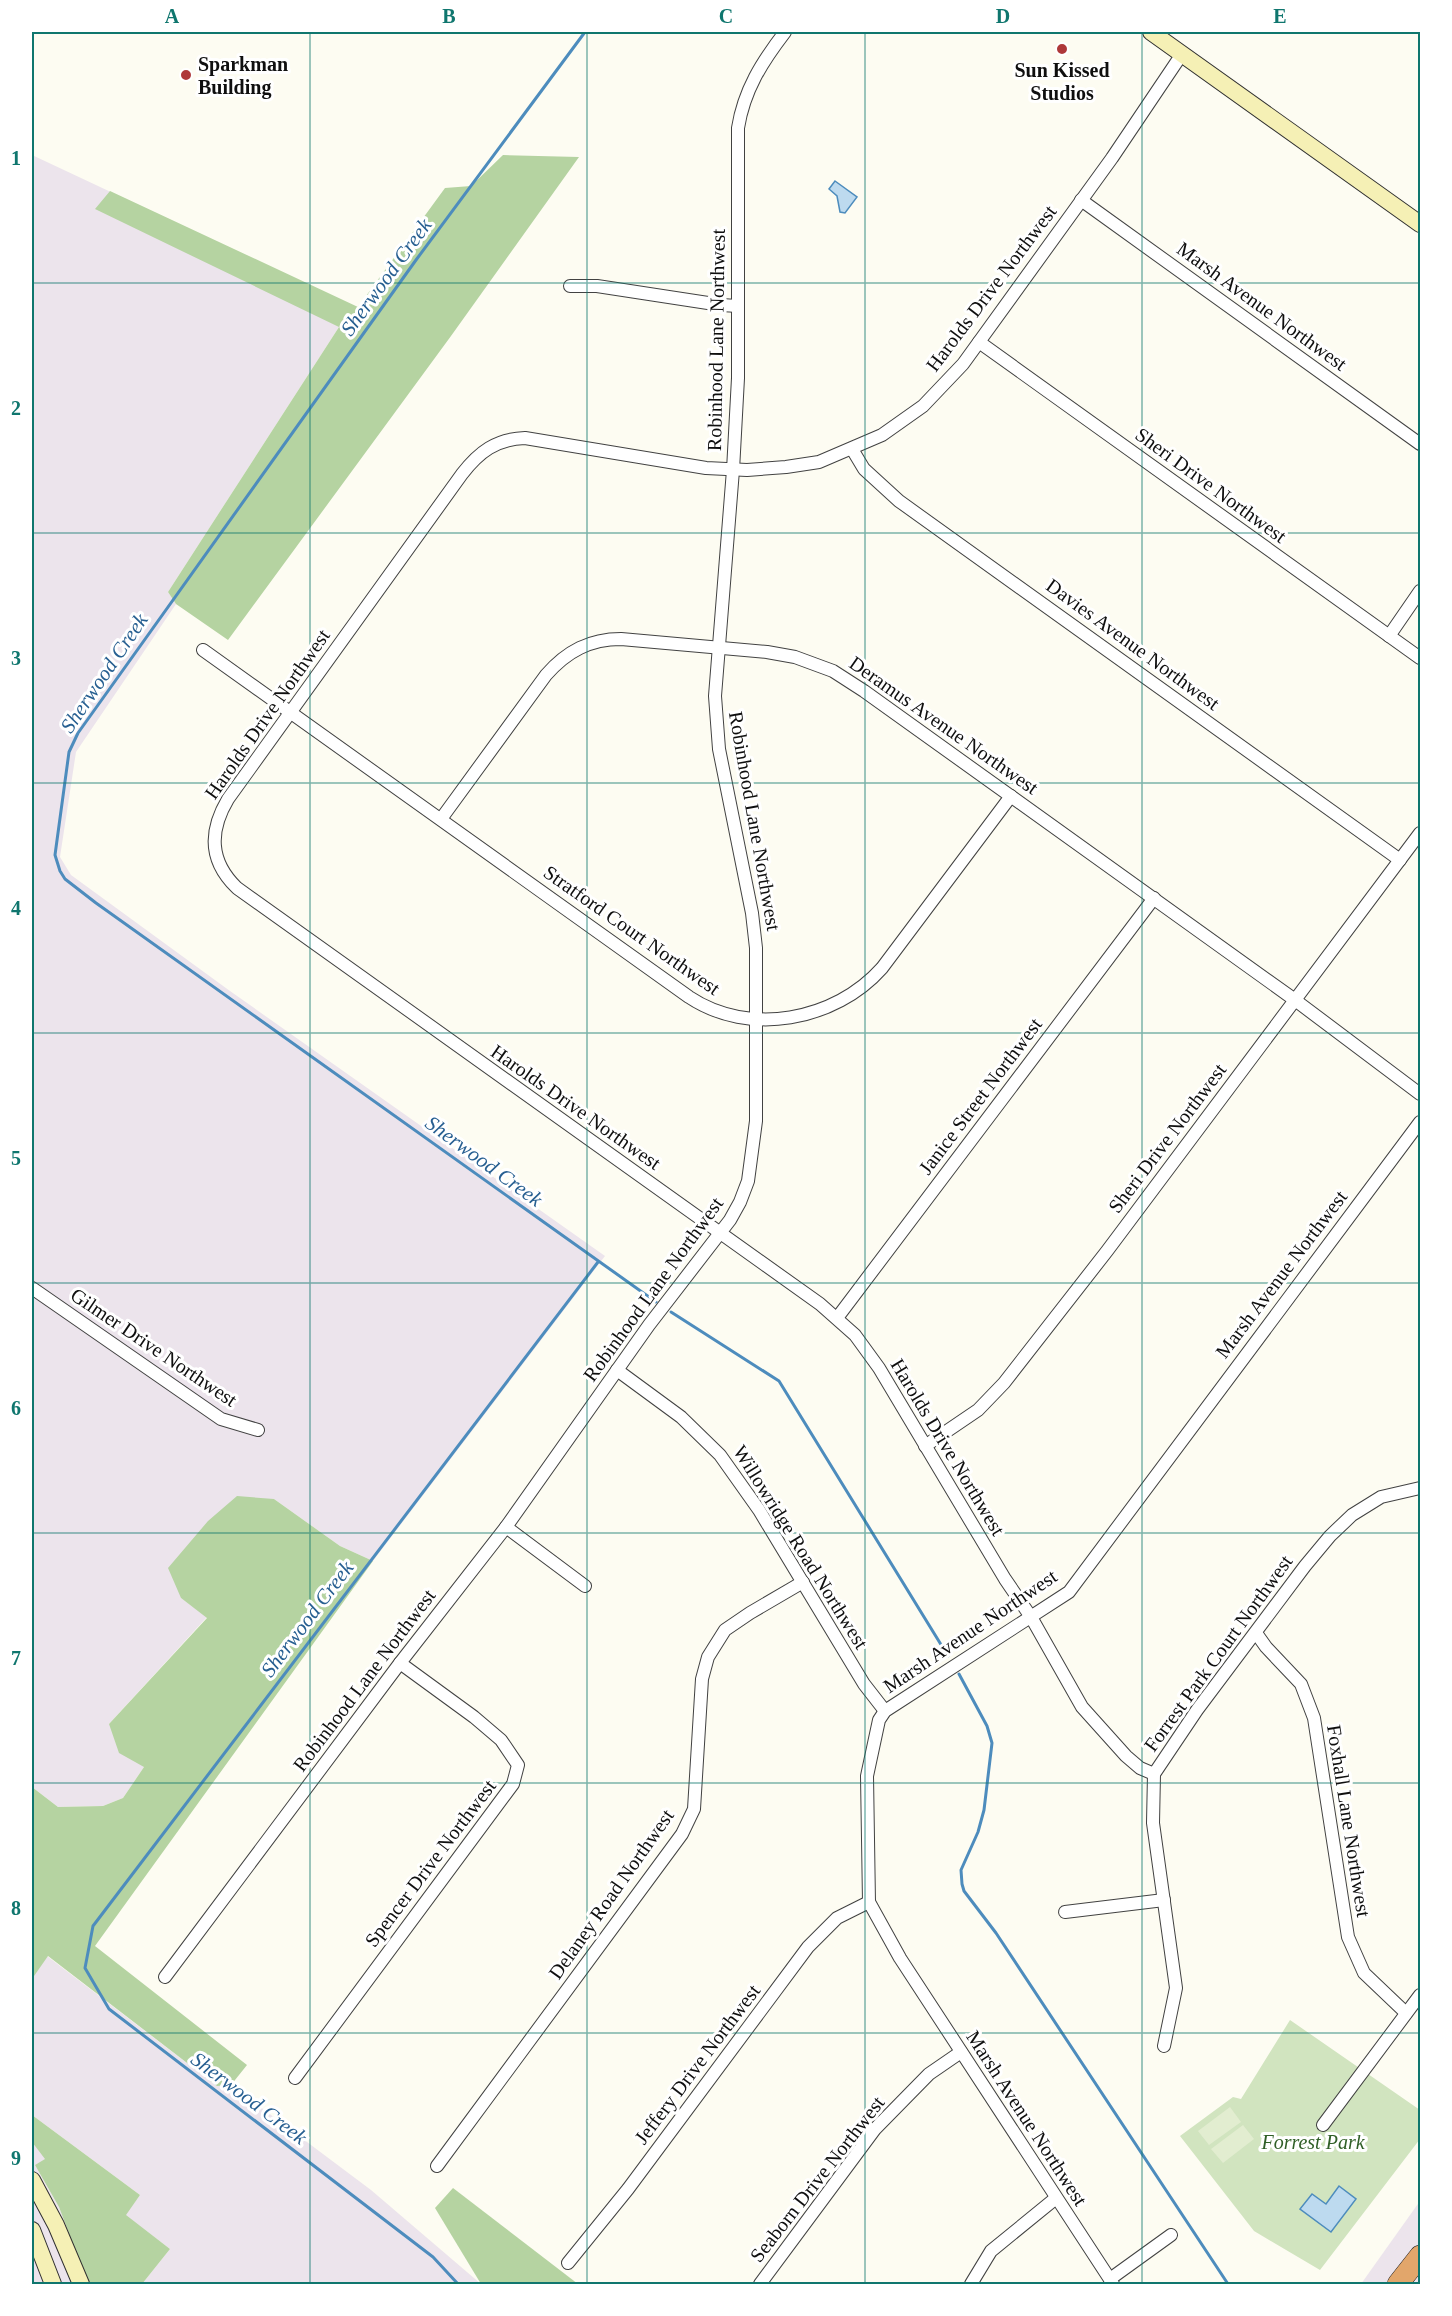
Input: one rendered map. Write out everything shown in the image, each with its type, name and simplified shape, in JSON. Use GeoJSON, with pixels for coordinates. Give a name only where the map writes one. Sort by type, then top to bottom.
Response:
{"type":"FeatureCollection","features":[{"type":"Feature","properties":{"kind":"highway"},"geometry":{"type":"LineString","coordinates":[[1398,2284],[1420,2256]]}},
{"type":"Feature","properties":{"kind":"main road"},"geometry":{"type":"LineString","coordinates":[[1151,32],[1420,224]]}},
{"type":"Feature","properties":{"kind":"main road"},"geometry":{"type":"LineString","coordinates":[[32,2180],[56,2225],[81,2284]]}},
{"type":"Feature","properties":{"kind":"main road"},"geometry":{"type":"LineString","coordinates":[[32,2230],[53,2284]]}},
{"type":"Feature","properties":{"kind":"street","name":"Robinhood Lane Northwest"},"geometry":{"type":"LineString","coordinates":[[165,1977],[400,1663],[506,1527],[617,1370],[720,1234],[740,1202],[750,1170],[756,1121],[758,972],[754,928],[716,732],[715,696],[738,378],[737,147],[740,120],[753,77],[785,32]]}},
{"type":"Feature","properties":{"kind":"street","name":"Harolds Drive Northwest"},"geometry":{"type":"LineString","coordinates":[[1154,1774],[1134,1764],[1086,1712],[1064,1679],[1031,1617],[1005,1579],[871,1356],[855,1335],[837,1318],[231,882],[217,856],[214,836],[217,821],[228,799],[462,474],[480,453],[494,444],[513,438],[525,438],[706,468],[733,470],[808,464],[852,449],[882,435],[914,414],[949,381],[1081,200],[1182,54]]}},
{"type":"Feature","properties":{"kind":"street","name":"Marsh Avenue Northwest"},"geometry":{"type":"LineString","coordinates":[[1081,200],[1420,444]]}},
{"type":"Feature","properties":{"kind":"street"},"geometry":{"type":"LineString","coordinates":[[570,286],[597,285],[738,306]]}},
{"type":"Feature","properties":{"kind":"street","name":"Sheri Drive Northwest"},"geometry":{"type":"LineString","coordinates":[[979,342],[1420,658]]}},
{"type":"Feature","properties":{"kind":"street","name":"Davies Avenue Northwest"},"geometry":{"type":"LineString","coordinates":[[852,449],[864,469],[899,501],[1400,860]]}},
{"type":"Feature","properties":{"kind":"street"},"geometry":{"type":"LineString","coordinates":[[1389,636],[1420,591]]}},
{"type":"Feature","properties":{"kind":"street","name":"Deramus Avenue Northwest"},"geometry":{"type":"LineString","coordinates":[[441,819],[546,675],[571,652],[590,643],[610,639],[795,657],[833,671],[1154,898],[1420,1094]]}},
{"type":"Feature","properties":{"kind":"street","name":"Stratford Court Northwest"},"geometry":{"type":"LineString","coordinates":[[203,650],[698,1004],[722,1013],[757,1019],[791,1017],[817,1012],[841,1002],[862,988],[882,968],[1011,796]]}},
{"type":"Feature","properties":{"kind":"street","name":"Sheri Drive Northwest"},"geometry":{"type":"LineString","coordinates":[[925,1446],[978,1410],[1004,1383],[1107,1251],[1420,833]]}},
{"type":"Feature","properties":{"kind":"street","name":"Janice Street Northwest"},"geometry":{"type":"LineString","coordinates":[[837,1318],[1154,898]]}},
{"type":"Feature","properties":{"kind":"street","name":"Marsh Avenue Northwest"},"geometry":{"type":"LineString","coordinates":[[1112,2282],[900,1958],[869,1902],[867,1776],[879,1720],[885,1711],[1069,1592],[1420,1122]]}},
{"type":"Feature","properties":{"kind":"street","name":"Gilmer Drive Northwest"},"geometry":{"type":"LineString","coordinates":[[32,1288],[222,1419],[258,1430]]}},
{"type":"Feature","properties":{"kind":"street","name":"Willowridge Road Northwest"},"geometry":{"type":"LineString","coordinates":[[617,1370],[681,1417],[720,1455],[759,1510],[864,1684],[885,1711]]}},
{"type":"Feature","properties":{"kind":"street","name":"Forrest Park Court Northwest"},"geometry":{"type":"LineString","coordinates":[[1164,2046],[1176,1988],[1153,1823],[1154,1774],[1197,1710],[1330,1536],[1352,1515],[1381,1497],[1420,1488]]}},
{"type":"Feature","properties":{"kind":"street"},"geometry":{"type":"LineString","coordinates":[[506,1527],[585,1586]]}},
{"type":"Feature","properties":{"kind":"street","name":"Delaney Road Northwest"},"geometry":{"type":"LineString","coordinates":[[437,2166],[682,1834],[694,1809],[702,1679],[708,1657],[725,1630],[750,1612],[802,1582]]}},
{"type":"Feature","properties":{"kind":"street","name":"Foxhall Lane Northwest"},"geometry":{"type":"LineString","coordinates":[[1256,1633],[1301,1684],[1314,1718],[1348,1937],[1364,1973],[1406,2013]]}},
{"type":"Feature","properties":{"kind":"street","name":"Spencer Drive Northwest"},"geometry":{"type":"LineString","coordinates":[[295,2078],[513,1784],[518,1765],[501,1740],[474,1717],[400,1663]]}},
{"type":"Feature","properties":{"kind":"street"},"geometry":{"type":"LineString","coordinates":[[1065,1912],[1164,1900]]}},
{"type":"Feature","properties":{"kind":"street","name":"Jeffery Drive Northwest"},"geometry":{"type":"LineString","coordinates":[[568,2263],[635,2179],[808,1947],[837,1918],[869,1902]]}},
{"type":"Feature","properties":{"kind":"street"},"geometry":{"type":"LineString","coordinates":[[1323,2125],[1420,1995]]}},
{"type":"Feature","properties":{"kind":"street","name":"Seaborn Drive Northwest"},"geometry":{"type":"LineString","coordinates":[[760,2284],[875,2129],[929,2074],[961,2052]]}},
{"type":"Feature","properties":{"kind":"street"},"geometry":{"type":"LineString","coordinates":[[971,2284],[991,2251],[1056,2198]]}},
{"type":"Feature","properties":{"kind":"street"},"geometry":{"type":"LineString","coordinates":[[1112,2282],[1171,2235]]}},
{"type":"Feature","properties":{"kind":"shaded area"},"geometry":{"type":"Polygon","coordinates":[[[32,155],[358,308],[339,327],[168,592],[176,604],[76,752],[60,857],[71,875],[230,991],[605,1256],[373,1561],[340,1546],[274,1499],[181,1598],[207,1617],[109,1724],[144,1767],[123,1798],[103,1806],[58,1807],[32,1787],[32,155]]]}},
{"type":"Feature","properties":{"kind":"shaded area"},"geometry":{"type":"Polygon","coordinates":[[[47,1956],[217,2086],[231,2085],[371,2190],[481,2284],[142,2284],[170,2249],[125,2215],[140,2195],[32,2115],[32,1979],[47,1956]]]}},
{"type":"Feature","properties":{"kind":"shaded area"},"geometry":{"type":"Polygon","coordinates":[[[32,2142],[46,2159],[35,2165],[59,2207],[88,2284],[32,2284],[32,2142]]]}},
{"type":"Feature","properties":{"kind":"shaded area"},"geometry":{"type":"Polygon","coordinates":[[[1420,2201],[1420,2284],[1361,2284],[1420,2201]]]}},
{"type":"Feature","properties":{"kind":"green space"},"geometry":{"type":"Polygon","coordinates":[[[503,155],[579,157],[228,640],[176,604],[168,592],[339,327],[95,209],[110,191],[358,307],[445,188],[471,186],[503,155]]]}},
{"type":"Feature","properties":{"kind":"green space"},"geometry":{"type":"Polygon","coordinates":[[[237,1496],[274,1499],[340,1546],[373,1561],[95,1946],[247,2065],[231,2085],[217,2086],[48,1956],[32,1979],[32,1787],[58,1807],[103,1806],[123,1798],[144,1767],[119,1753],[109,1724],[207,1618],[181,1598],[168,1568],[208,1521],[237,1496]]]}},
{"type":"Feature","properties":{"kind":"green space","name":"Forrest Park"},"geometry":{"type":"Polygon","coordinates":[[[1290,2020],[1420,2110],[1420,2139],[1320,2270],[1254,2231],[1180,2136],[1233,2097],[1241,2099],[1290,2020]]]}},
{"type":"Feature","properties":{"kind":"green space"},"geometry":{"type":"Polygon","coordinates":[[[1230,2107],[1241,2122],[1209,2145],[1198,2131],[1230,2107]]]}},
{"type":"Feature","properties":{"kind":"green space"},"geometry":{"type":"Polygon","coordinates":[[[32,2115],[140,2195],[126,2215],[170,2249],[142,2284],[88,2284],[59,2207],[35,2165],[45,2159],[32,2142],[32,2115]]]}},
{"type":"Feature","properties":{"kind":"green space"},"geometry":{"type":"Polygon","coordinates":[[[1243,2125],[1254,2139],[1223,2163],[1211,2149],[1243,2125]]]}},
{"type":"Feature","properties":{"kind":"green space"},"geometry":{"type":"Polygon","coordinates":[[[453,2188],[578,2284],[481,2284],[435,2208],[453,2188]]]}},
{"type":"Feature","properties":{"kind":"water"},"geometry":{"type":"Polygon","coordinates":[[[835,181],[857,197],[845,213],[840,212],[837,196],[829,189],[835,181]]]}},
{"type":"Feature","properties":{"kind":"water"},"geometry":{"type":"Polygon","coordinates":[[[1339,2186],[1356,2199],[1331,2232],[1300,2209],[1312,2194],[1326,2204],[1339,2186]]]}},
{"type":"Feature","properties":{"kind":"waterway","name":"Sherwood Creek"},"geometry":{"type":"LineString","coordinates":[[585,32],[416,260],[78,733],[69,752],[55,855],[65,879],[96,903],[656,1302]]}},
{"type":"Feature","properties":{"kind":"waterway","name":"Sherwood Creek"},"geometry":{"type":"LineString","coordinates":[[458,2284],[433,2257],[109,2009],[85,1968],[93,1926],[598,1262]]}},
{"type":"Feature","properties":{"kind":"waterway"},"geometry":{"type":"LineString","coordinates":[[671,1312],[779,1381],[948,1656]]}},
{"type":"Feature","properties":{"kind":"waterway"},"geometry":{"type":"LineString","coordinates":[[959,1674],[987,1726],[992,1743],[984,1810],[978,1832],[961,1870],[964,1891],[996,1933],[1228,2284]]}},
{"type":"Feature","properties":{"kind":"place","name":"Sun Kissed Studios"},"geometry":{"type":"Point","coordinates":[1062,49]}},
{"type":"Feature","properties":{"kind":"place","name":"Sparkman Building"},"geometry":{"type":"Point","coordinates":[186,75]}}]}
